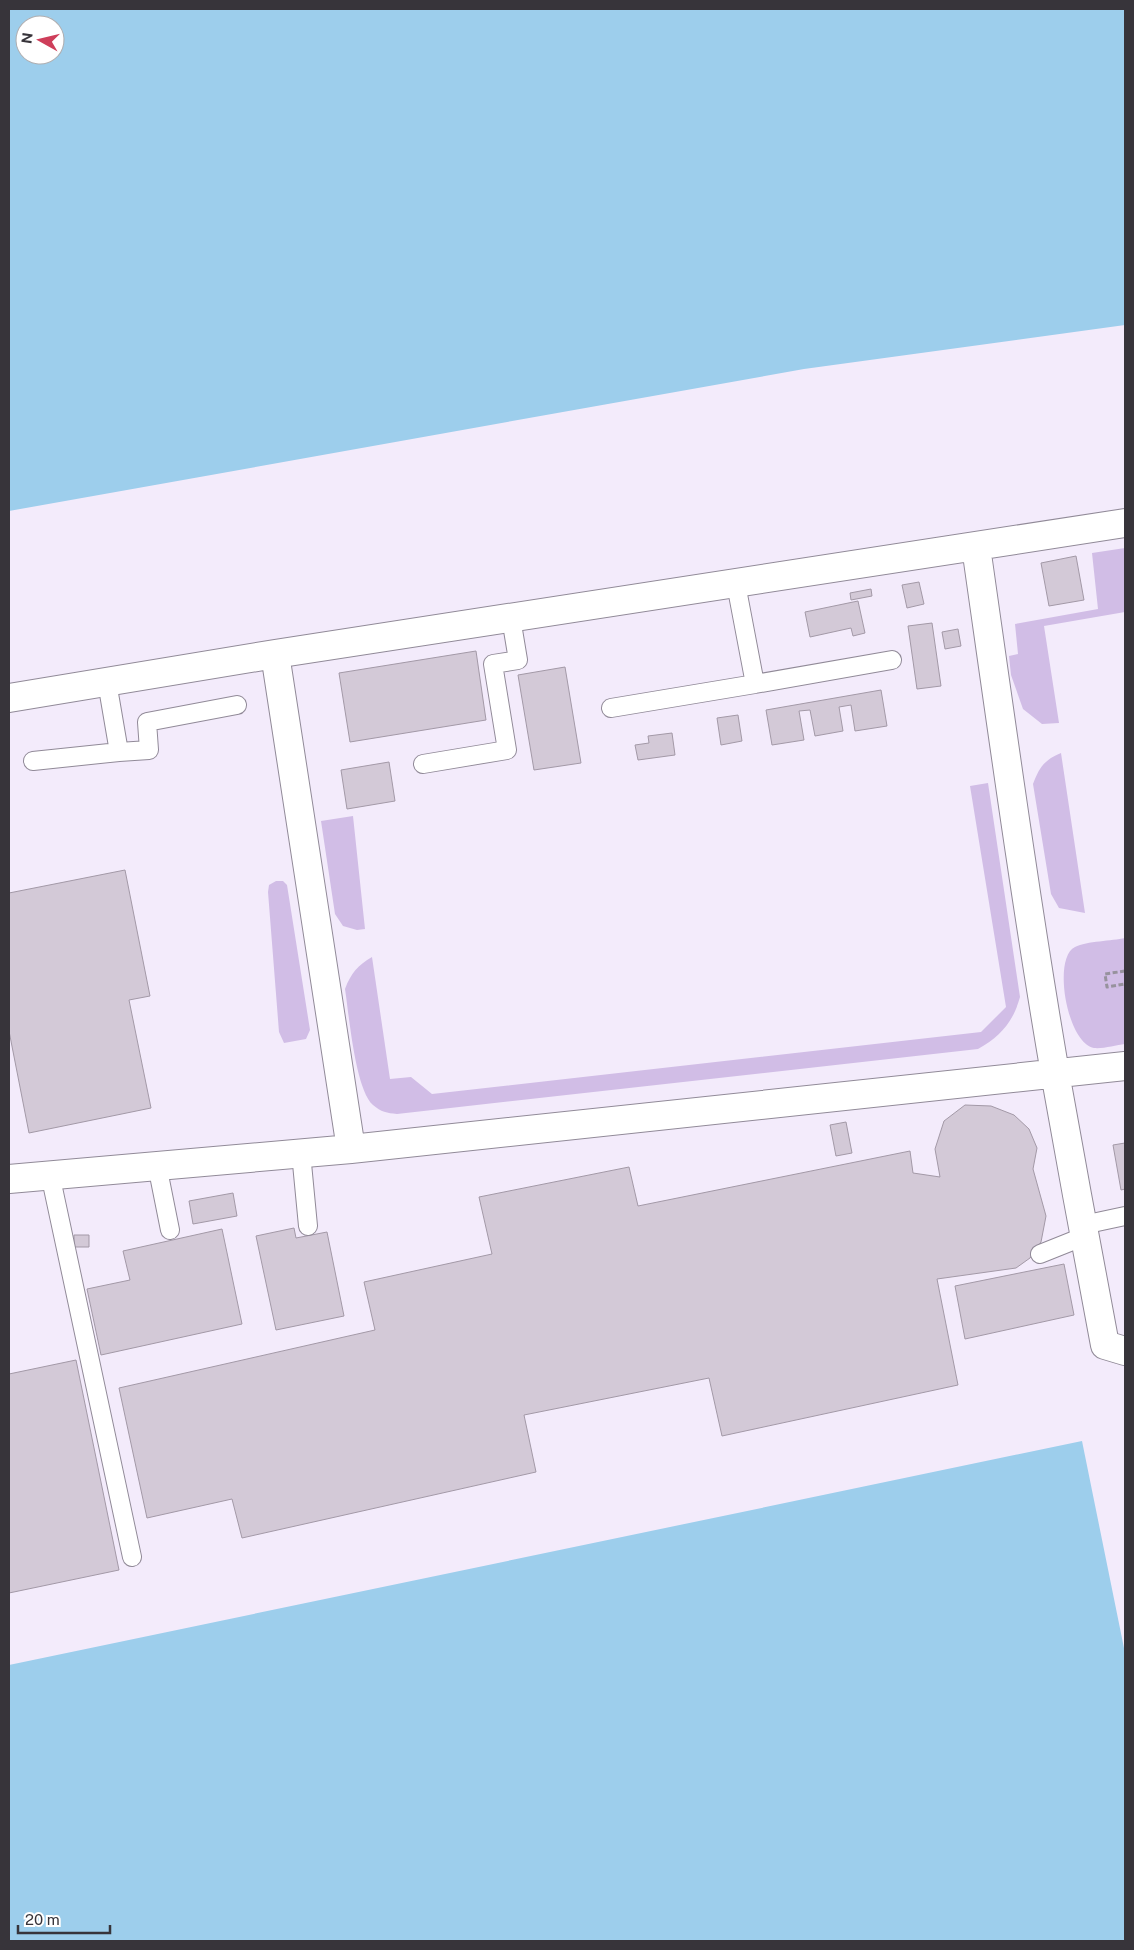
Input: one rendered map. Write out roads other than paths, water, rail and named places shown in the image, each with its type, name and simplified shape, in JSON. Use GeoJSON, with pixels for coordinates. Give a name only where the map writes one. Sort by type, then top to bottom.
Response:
{"type":"FeatureCollection","features":[{"type":"Feature","properties":{"kind":"street"},"geometry":{"type":"LineString","coordinates":[[9,698],[275,654],[1125,523]]}},
{"type":"Feature","properties":{"kind":"street"},"geometry":{"type":"LineString","coordinates":[[976,547],[1007,766],[1055,1072],[1105,1344],[1125,1351]]}},
{"type":"Feature","properties":{"kind":"street"},"geometry":{"type":"LineString","coordinates":[[275,654],[351,1149]]}},
{"type":"Feature","properties":{"kind":"street"},"geometry":{"type":"LineString","coordinates":[[9,1179],[351,1149],[1125,1066]]}},
{"type":"Feature","properties":{"kind":"lane"},"geometry":{"type":"LineString","coordinates":[[736,584],[755,684]]}},
{"type":"Feature","properties":{"kind":"lane"},"geometry":{"type":"LineString","coordinates":[[423,764],[507,750],[493,664],[518,660],[511,618]]}},
{"type":"Feature","properties":{"kind":"lane"},"geometry":{"type":"LineString","coordinates":[[611,708],[892,660]]}},
{"type":"Feature","properties":{"kind":"lane"},"geometry":{"type":"LineString","coordinates":[[107,682],[119,752]]}},
{"type":"Feature","properties":{"kind":"lane"},"geometry":{"type":"LineString","coordinates":[[34,761],[150,750],[147,722],[237,705]]}},
{"type":"Feature","properties":{"kind":"lane"},"geometry":{"type":"LineString","coordinates":[[300,1153],[308,1226]]}},
{"type":"Feature","properties":{"kind":"lane"},"geometry":{"type":"LineString","coordinates":[[157,1165],[170,1230]]}},
{"type":"Feature","properties":{"kind":"lane"},"geometry":{"type":"LineString","coordinates":[[50,1174],[132,1557]]}},
{"type":"Feature","properties":{"kind":"lane"},"geometry":{"type":"LineString","coordinates":[[1040,1254],[1084,1230],[1125,1216]]}},
{"type":"Feature","properties":{"kind":"water"},"geometry":{"type":"Polygon","coordinates":[[[9,9],[1125,9],[1125,325],[804,369],[9,511],[9,9]]]}},
{"type":"Feature","properties":{"kind":"water"},"geometry":{"type":"Polygon","coordinates":[[[1082,1441],[1125,1653],[1125,1941],[9,1941],[9,1665],[1082,1441]]]}}]}
